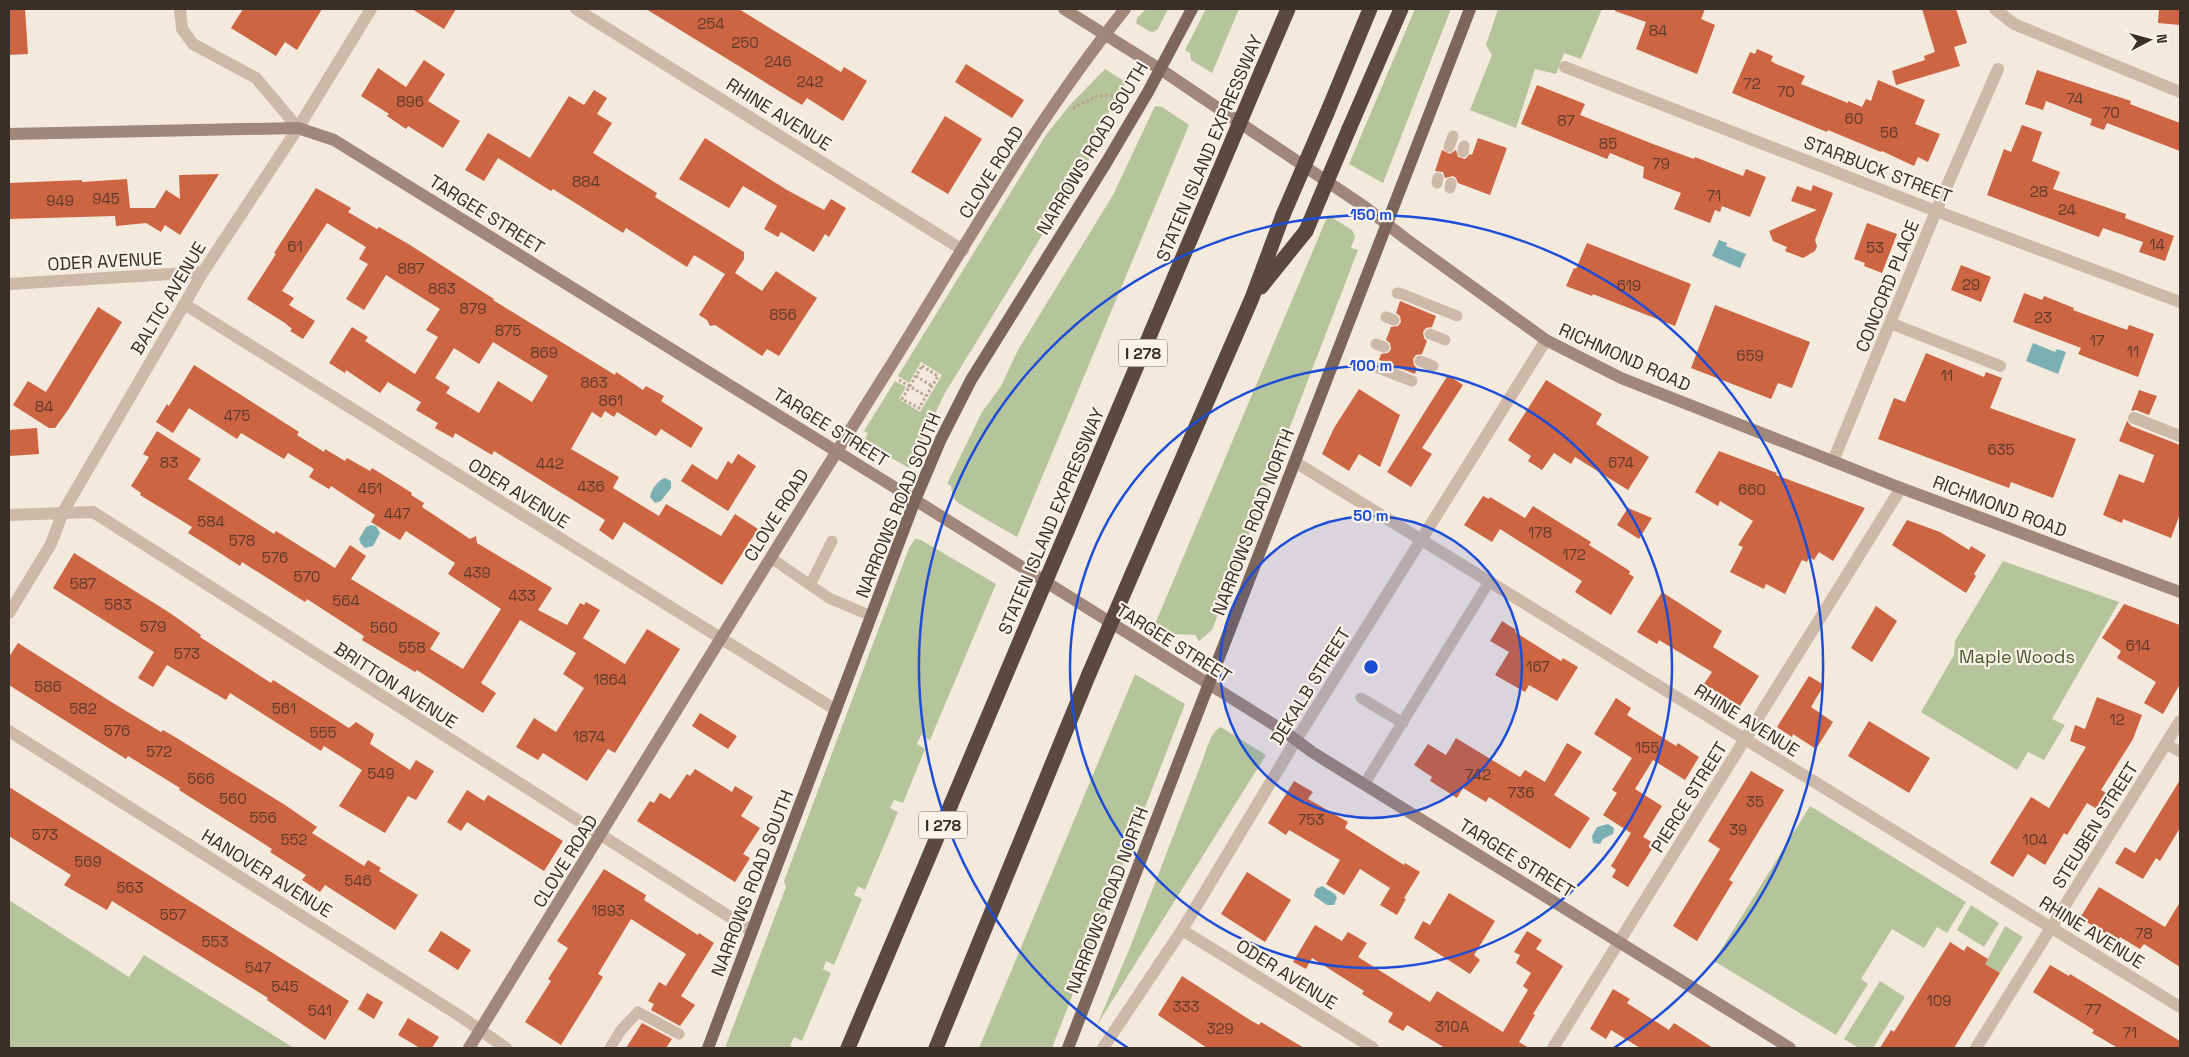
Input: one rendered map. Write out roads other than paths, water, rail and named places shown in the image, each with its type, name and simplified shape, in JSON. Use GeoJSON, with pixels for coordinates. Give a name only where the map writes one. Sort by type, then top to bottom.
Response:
{"type":"FeatureCollection","features":[{"type":"Feature","properties":{"kind":"highway","name":"STATEN ISLAND EXPRESSWAY"},"geometry":{"type":"LineString","coordinates":[[848,1048],[1288,9]]}},
{"type":"Feature","properties":{"kind":"highway"},"geometry":{"type":"LineString","coordinates":[[936,1048],[1089,674],[1252,298],[1283,216],[1370,9]]}},
{"type":"Feature","properties":{"kind":"highway"},"geometry":{"type":"LineString","coordinates":[[1252,298],[1306,231],[1401,9]]}},
{"type":"Feature","properties":{"kind":"highway"},"geometry":{"type":"LineString","coordinates":[[840,1048],[862,1015]]}},
{"type":"Feature","properties":{"kind":"main road","name":"RICHMOND ROAD"},"geometry":{"type":"LineString","coordinates":[[1064,9],[1160,69],[1387,223],[1546,340],[1621,378],[1901,488],[2180,592]]}},
{"type":"Feature","properties":{"kind":"main road","name":"CLOVE ROAD"},"geometry":{"type":"LineString","coordinates":[[469,1048],[836,452],[1027,147],[1104,34],[1125,9]]}},
{"type":"Feature","properties":{"kind":"main road","name":"NARROWS ROAD SOUTH"},"geometry":{"type":"LineString","coordinates":[[708,1048],[915,500],[941,439],[971,380],[1106,163],[1192,9]]}},
{"type":"Feature","properties":{"kind":"main road","name":"NARROWS ROAD NORTH"},"geometry":{"type":"LineString","coordinates":[[1068,1048],[1470,9]]}},
{"type":"Feature","properties":{"kind":"main road","name":"TARGEE STREET"},"geometry":{"type":"LineString","coordinates":[[9,134],[298,128],[323,135],[345,146],[915,500],[1365,784],[1790,1048]]}},
{"type":"Feature","properties":{"kind":"street"},"geometry":{"type":"LineString","coordinates":[[180,9],[182,29],[193,44],[256,78],[298,128]]}},
{"type":"Feature","properties":{"kind":"street","name":"BALTIC AVENUE"},"geometry":{"type":"LineString","coordinates":[[9,613],[51,544],[63,512],[203,272],[298,128],[371,9]]}},
{"type":"Feature","properties":{"kind":"street","name":"RHINE AVENUE"},"geometry":{"type":"LineString","coordinates":[[576,9],[963,250]]}},
{"type":"Feature","properties":{"kind":"street"},"geometry":{"type":"LineString","coordinates":[[1996,9],[2014,24],[2180,92]]}},
{"type":"Feature","properties":{"kind":"street","name":"STARBUCK STREET"},"geometry":{"type":"LineString","coordinates":[[1565,67],[1936,211],[2180,302]]}},
{"type":"Feature","properties":{"kind":"street","name":"CONCORD PLACE"},"geometry":{"type":"LineString","coordinates":[[1833,461],[1936,211],[1998,69]]}},
{"type":"Feature","properties":{"kind":"street","name":"ODER AVENUE"},"geometry":{"type":"LineString","coordinates":[[9,284],[203,272]]}},
{"type":"Feature","properties":{"kind":"street","name":"ODER AVENUE"},"geometry":{"type":"LineString","coordinates":[[184,304],[836,710]]}},
{"type":"Feature","properties":{"kind":"street"},"geometry":{"type":"LineString","coordinates":[[1890,323],[2000,366]]}},
{"type":"Feature","properties":{"kind":"street","name":"DEKALB STREET"},"geometry":{"type":"LineString","coordinates":[[1102,1048],[1182,930],[1296,740],[1546,340]]}},
{"type":"Feature","properties":{"kind":"street"},"geometry":{"type":"LineString","coordinates":[[2134,418],[2180,436]]}},
{"type":"Feature","properties":{"kind":"street","name":"RHINE AVENUE"},"geometry":{"type":"LineString","coordinates":[[1295,462],[2180,1007]]}},
{"type":"Feature","properties":{"kind":"street","name":"PIERCE STREET"},"geometry":{"type":"LineString","coordinates":[[1553,1048],[1901,488]]}},
{"type":"Feature","properties":{"kind":"street","name":"BRITTON AVENUE"},"geometry":{"type":"LineString","coordinates":[[9,515],[93,512],[752,932]]}},
{"type":"Feature","properties":{"kind":"street","name":"STEUBEN STREET"},"geometry":{"type":"LineString","coordinates":[[1976,1048],[2180,721]]}},
{"type":"Feature","properties":{"kind":"street","name":"HANOVER AVENUE"},"geometry":{"type":"LineString","coordinates":[[9,731],[452,1010],[506,1048]]}},
{"type":"Feature","properties":{"kind":"street","name":"ODER AVENUE"},"geometry":{"type":"LineString","coordinates":[[1182,930],[1373,1048]]}},
{"type":"Feature","properties":{"kind":"lane"},"geometry":{"type":"LineString","coordinates":[[1397,294],[1457,316]]}},
{"type":"Feature","properties":{"kind":"lane"},"geometry":{"type":"LineString","coordinates":[[1430,334],[1445,340]]}},
{"type":"Feature","properties":{"kind":"lane"},"geometry":{"type":"LineString","coordinates":[[1420,360],[1433,366]]}},
{"type":"Feature","properties":{"kind":"lane"},"geometry":{"type":"LineString","coordinates":[[1376,367],[1412,381]]}},
{"type":"Feature","properties":{"kind":"lane"},"geometry":{"type":"LineString","coordinates":[[810,585],[832,541]]}},
{"type":"Feature","properties":{"kind":"lane"},"geometry":{"type":"LineString","coordinates":[[771,558],[829,598],[872,616]]}},
{"type":"Feature","properties":{"kind":"lane"},"geometry":{"type":"LineString","coordinates":[[1365,784],[1489,582]]}},
{"type":"Feature","properties":{"kind":"lane"},"geometry":{"type":"LineString","coordinates":[[1361,698],[1402,723]]}},
{"type":"Feature","properties":{"kind":"lane"},"geometry":{"type":"LineString","coordinates":[[2166,744],[2180,752]]}},
{"type":"Feature","properties":{"kind":"lane"},"geometry":{"type":"LineString","coordinates":[[610,1048],[621,1030],[638,1012],[679,1034]]}},
{"type":"Feature","properties":{"kind":"water"},"geometry":{"type":"Polygon","coordinates":[[[1719,240],[1727,243],[1726,246],[1746,254],[1740,268],[1712,256],[1719,240]]]}},
{"type":"Feature","properties":{"kind":"water"},"geometry":{"type":"Polygon","coordinates":[[[2033,343],[2055,352],[2057,349],[2066,352],[2058,374],[2026,361],[2033,343]]]}},
{"type":"Feature","properties":{"kind":"water"},"geometry":{"type":"Polygon","coordinates":[[[665,478],[671,481],[671,488],[661,501],[655,503],[650,497],[652,491],[657,483],[665,478]]]}},
{"type":"Feature","properties":{"kind":"water"},"geometry":{"type":"Polygon","coordinates":[[[376,526],[380,533],[373,546],[365,548],[359,539],[366,527],[376,526]]]}},
{"type":"Feature","properties":{"kind":"water"},"geometry":{"type":"Polygon","coordinates":[[[1608,824],[1614,828],[1613,834],[1603,839],[1600,844],[1593,843],[1592,836],[1597,827],[1608,824]]]}},
{"type":"Feature","properties":{"kind":"water"},"geometry":{"type":"Polygon","coordinates":[[[1322,886],[1335,894],[1337,898],[1334,905],[1327,905],[1314,896],[1316,889],[1322,886]]]}},
{"type":"Feature","properties":{"kind":"park label","name":"Maple Woods"},"geometry":{"type":"Point","coordinates":[2017,656]}}]}
